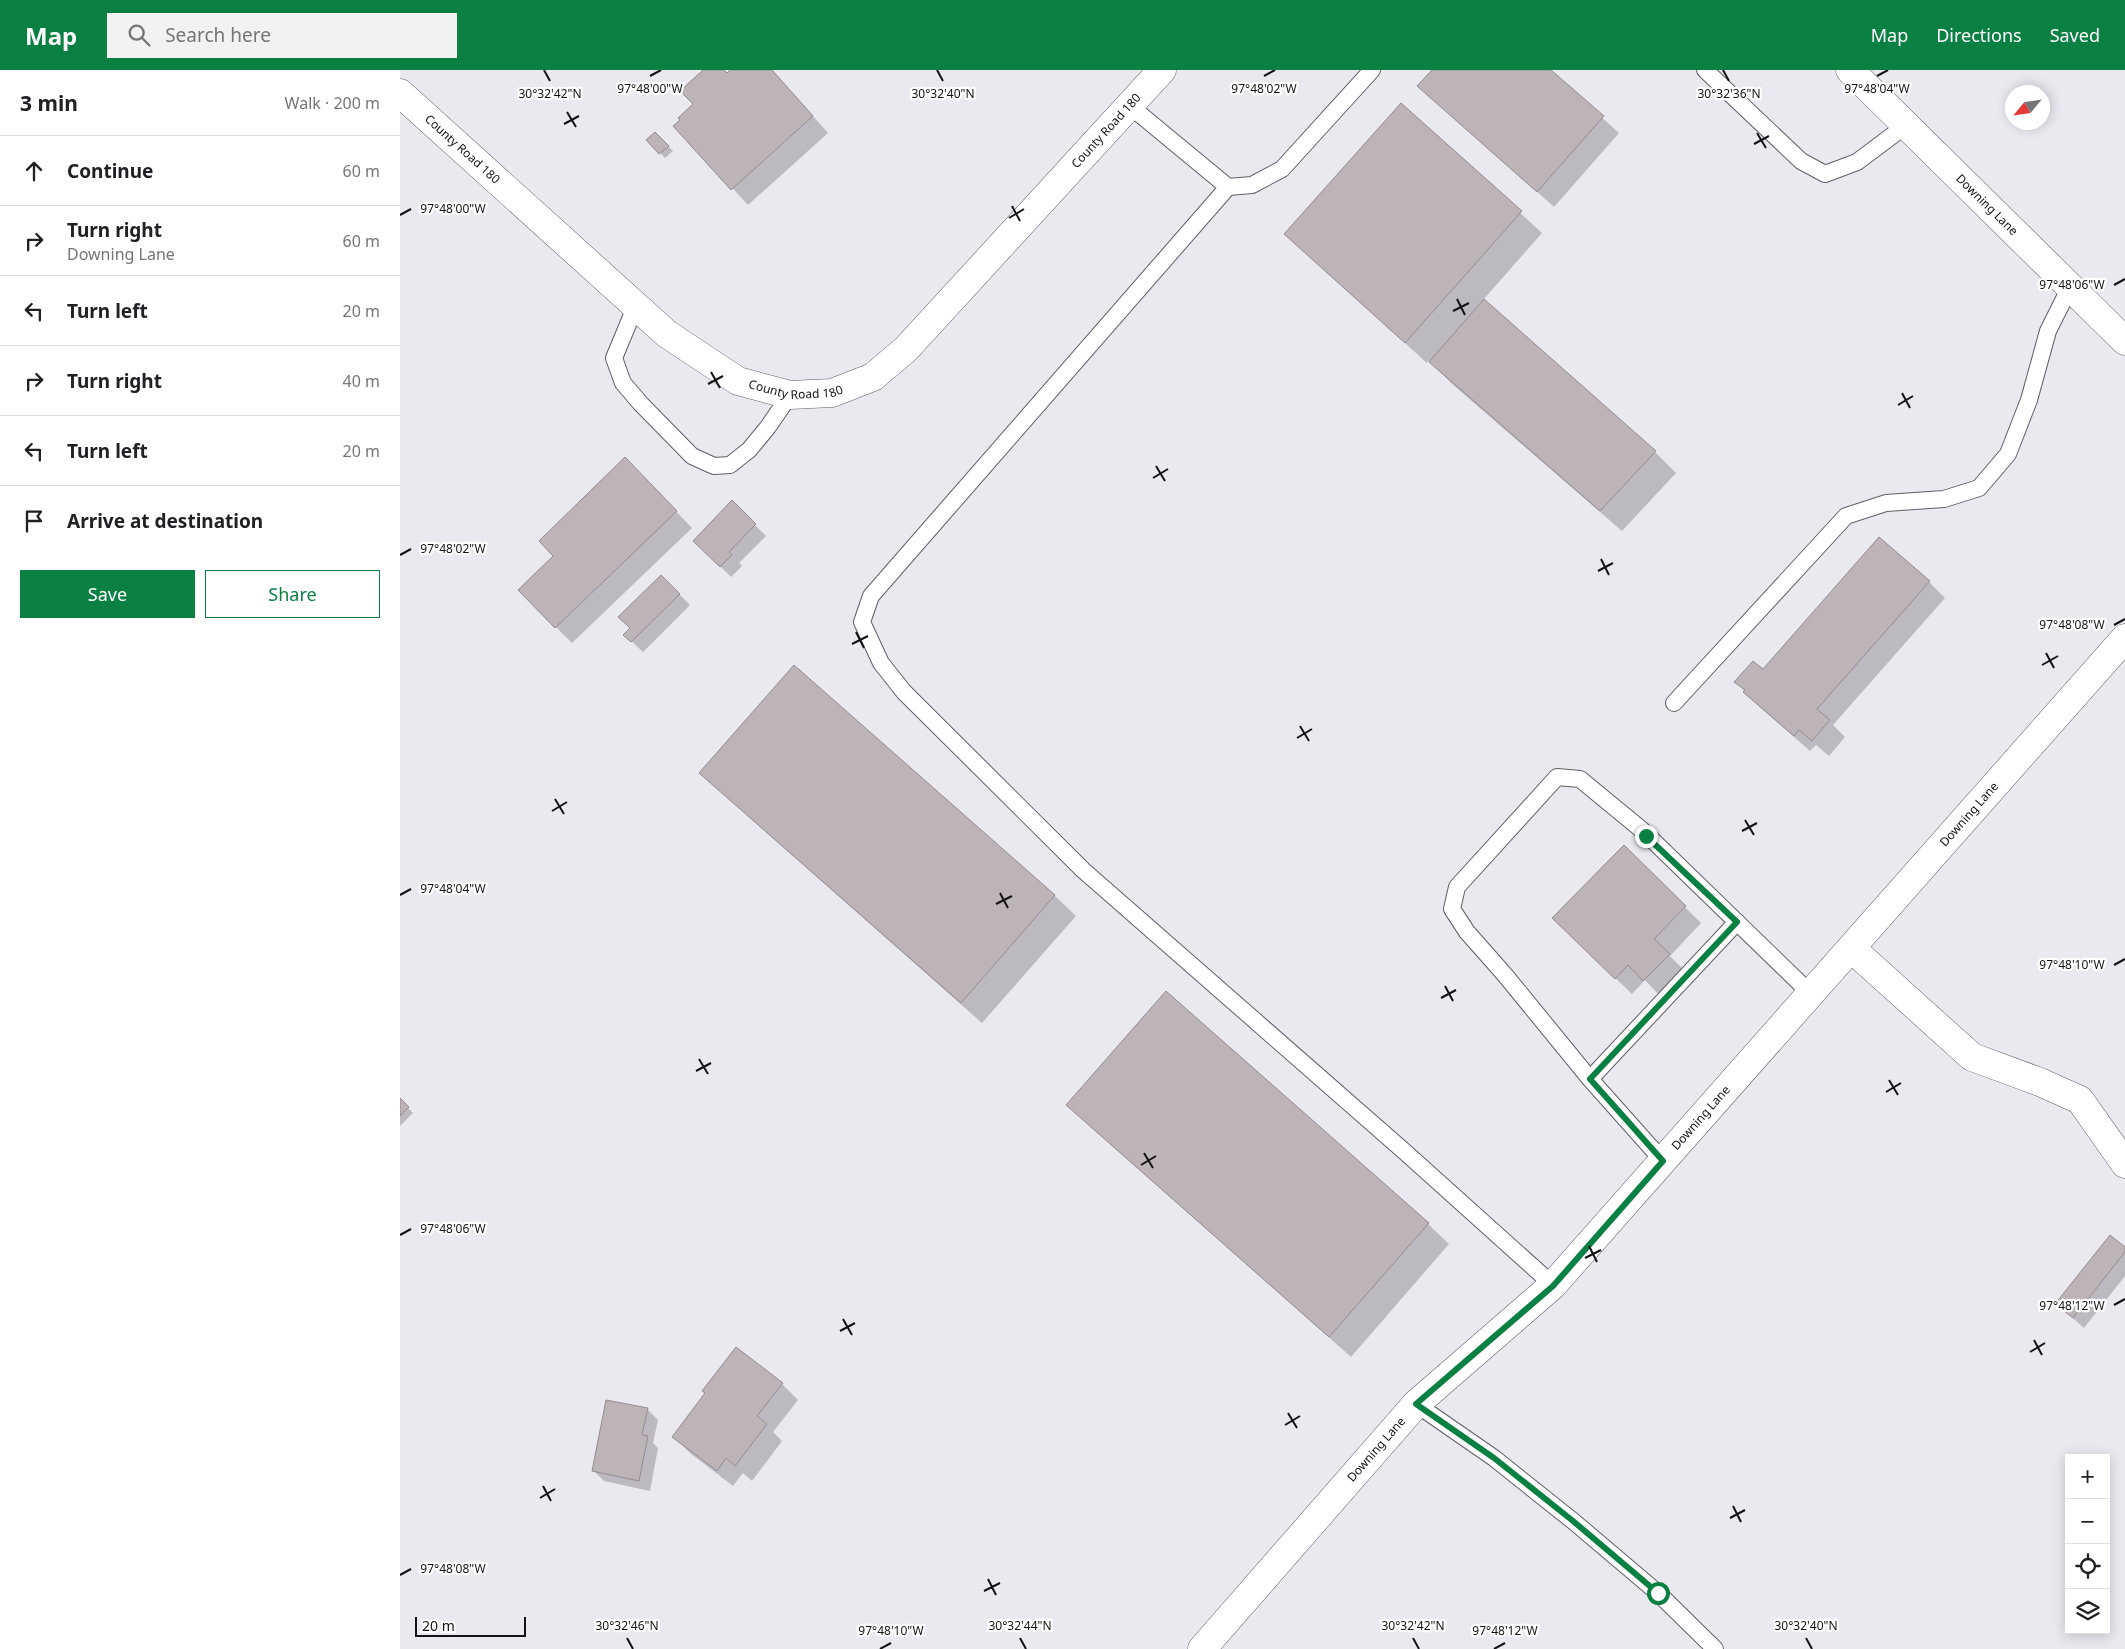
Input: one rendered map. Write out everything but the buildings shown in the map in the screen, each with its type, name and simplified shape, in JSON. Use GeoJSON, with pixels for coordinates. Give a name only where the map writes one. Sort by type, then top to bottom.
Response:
{"type":"FeatureCollection","features":[{"type":"Feature","properties":{"kind":"street","name":"County Road 180"},"geometry":{"type":"LineString","coordinates":[[400,93],[667,334],[738,381],[790,395],[832,393],[873,377],[906,349],[1162,70]]}},
{"type":"Feature","properties":{"kind":"street","name":"Downing Lane"},"geometry":{"type":"LineString","coordinates":[[1850,70],[2125,342]]}},
{"type":"Feature","properties":{"kind":"street","name":"Downing Lane"},"geometry":{"type":"LineString","coordinates":[[1202,1649],[1416,1404],[1553,1286],[2125,638]]}},
{"type":"Feature","properties":{"kind":"street"},"geometry":{"type":"LineString","coordinates":[[1851,948],[1972,1057],[2040,1082],[2080,1100],[2125,1164]]}},
{"type":"Feature","properties":{"kind":"lane"},"geometry":{"type":"LineString","coordinates":[[1372,70],[1282,169],[1252,185],[1228,187],[871,596],[862,622],[881,663],[904,692],[1083,870],[1405,1152],[1553,1286]]}},
{"type":"Feature","properties":{"kind":"lane"},"geometry":{"type":"LineString","coordinates":[[1705,70],[1801,161],[1825,174],[1857,162],[1905,126]]}},
{"type":"Feature","properties":{"kind":"lane"},"geometry":{"type":"LineString","coordinates":[[1130,106],[1228,187]]}},
{"type":"Feature","properties":{"kind":"lane"},"geometry":{"type":"LineString","coordinates":[[1674,703],[1846,516],[1886,503],[1944,499],[1979,488],[2008,454],[2029,400],[2048,331],[2070,287]]}},
{"type":"Feature","properties":{"kind":"lane"},"geometry":{"type":"LineString","coordinates":[[636,306],[614,358],[623,383],[692,456],[714,466],[730,465],[749,450],[790,395]]}},
{"type":"Feature","properties":{"kind":"lane"},"geometry":{"type":"LineString","coordinates":[[1663,1161],[1590,1079],[1505,975],[1467,932],[1452,908],[1457,887],[1557,777],[1580,779],[1642,830],[1811,994]]}},
{"type":"Feature","properties":{"kind":"lane"},"geometry":{"type":"LineString","coordinates":[[1590,1079],[1737,922]]}},
{"type":"Feature","properties":{"kind":"lane"},"geometry":{"type":"LineString","coordinates":[[1416,1404],[1494,1458],[1573,1521],[1658,1593],[1715,1649]]}},
{"type":"Feature","properties":{"kind":"route"},"geometry":{"type":"LineString","coordinates":[[1646,836],[1737,922],[1590,1079],[1663,1161],[1553,1286],[1416,1404],[1494,1458],[1623,1562],[1658,1593]]}}]}
